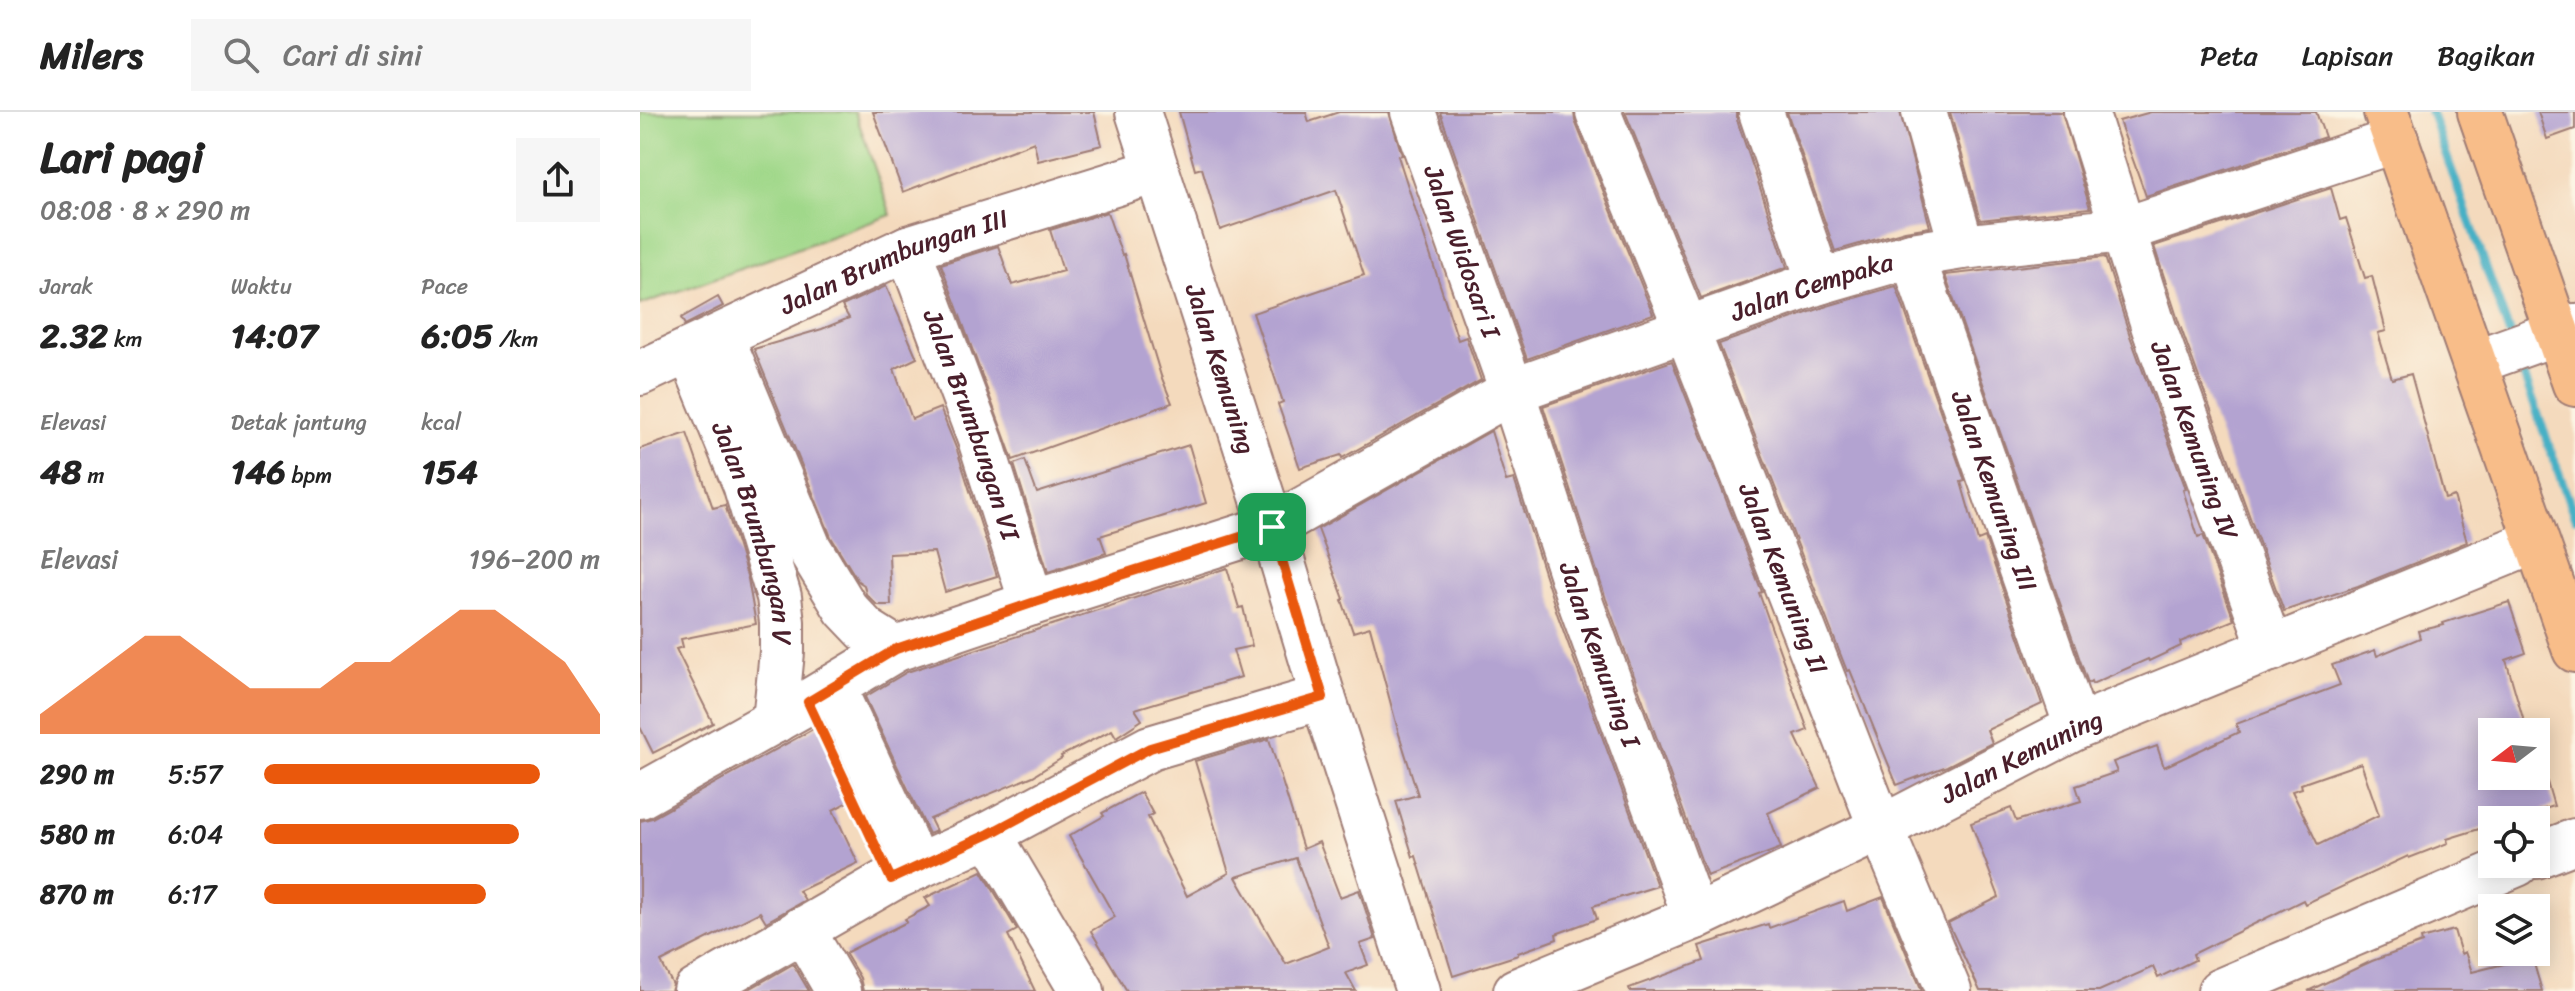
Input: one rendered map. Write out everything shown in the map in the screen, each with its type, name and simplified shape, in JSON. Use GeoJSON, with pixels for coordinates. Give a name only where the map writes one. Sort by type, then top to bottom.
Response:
{"type":"FeatureCollection","features":[{"type":"Feature","properties":{"kind":"main road"},"geometry":{"type":"LineString","coordinates":[[2480,112],[2575,384]]}},
{"type":"Feature","properties":{"kind":"main road"},"geometry":{"type":"LineString","coordinates":[[2391,126],[2481,360],[2536,541],[2575,650]]}},
{"type":"Feature","properties":{"kind":"street","name":"Jalan Kemuning"},"geometry":{"type":"LineString","coordinates":[[1138,112],[1418,991]]}},
{"type":"Feature","properties":{"kind":"street","name":"Jalan Widosari I"},"geometry":{"type":"LineString","coordinates":[[1413,112],[1512,391]]}},
{"type":"Feature","properties":{"kind":"street","name":"Jalan Kemuning II"},"geometry":{"type":"LineString","coordinates":[[1598,112],[1686,328],[1881,828],[1949,991]]}},
{"type":"Feature","properties":{"kind":"street"},"geometry":{"type":"LineString","coordinates":[[1761,112],[1819,282]]}},
{"type":"Feature","properties":{"kind":"street"},"geometry":{"type":"LineString","coordinates":[[1924,112],[1962,247]]}},
{"type":"Feature","properties":{"kind":"street","name":"Jalan Kemuning IV"},"geometry":{"type":"LineString","coordinates":[[2086,112],[2154,328],[2271,649]]}},
{"type":"Feature","properties":{"kind":"street","name":"Jalan Cempaka"},"geometry":{"type":"LineString","coordinates":[[644,780],[805,703],[896,649],[1272,527],[1512,391],[1819,282],[1912,255],[2123,230],[2391,126]]}},
{"type":"Feature","properties":{"kind":"street","name":"Jalan Brumbungan III"},"geometry":{"type":"LineString","coordinates":[[640,373],[908,248],[1156,171]]}},
{"type":"Feature","properties":{"kind":"street","name":"Jalan Brumbungan VI"},"geometry":{"type":"LineString","coordinates":[[908,248],[981,442],[1032,603]]}},
{"type":"Feature","properties":{"kind":"street","name":"Jalan Kemuning III"},"geometry":{"type":"LineString","coordinates":[[1912,255],[2077,727]]}},
{"type":"Feature","properties":{"kind":"street"},"geometry":{"type":"LineString","coordinates":[[2481,360],[2559,332]]}},
{"type":"Feature","properties":{"kind":"street","name":"Jalan Brumbungan V"},"geometry":{"type":"LineString","coordinates":[[706,344],[809,548],[846,609],[866,630],[896,649]]}},
{"type":"Feature","properties":{"kind":"street","name":"Jalan Brumbungan V"},"geometry":{"type":"LineString","coordinates":[[706,344],[779,597],[782,652],[805,703]]}},
{"type":"Feature","properties":{"kind":"street","name":"Jalan Kemuning I"},"geometry":{"type":"LineString","coordinates":[[1512,391],[1582,607],[1695,917]]}},
{"type":"Feature","properties":{"kind":"street","name":"Jalan Kemuning"},"geometry":{"type":"LineString","coordinates":[[1516,991],[1695,917],[1881,828],[2077,727],[2536,541]]}},
{"type":"Feature","properties":{"kind":"street"},"geometry":{"type":"LineString","coordinates":[[696,991],[904,873],[989,834],[1150,748],[1323,697]]}},
{"type":"Feature","properties":{"kind":"street"},"geometry":{"type":"LineString","coordinates":[[805,703],[867,793],[904,873]]}},
{"type":"Feature","properties":{"kind":"street"},"geometry":{"type":"LineString","coordinates":[[989,834],[1082,991]]}},
{"type":"Feature","properties":{"kind":"street"},"geometry":{"type":"LineString","coordinates":[[2550,851],[2575,841]]}},
{"type":"Feature","properties":{"kind":"street"},"geometry":{"type":"LineString","coordinates":[[2220,991],[2484,878]]}},
{"type":"Feature","properties":{"kind":"street"},"geometry":{"type":"LineString","coordinates":[[802,929],[838,991]]}},
{"type":"Feature","properties":{"kind":"green space"},"geometry":{"type":"Polygon","coordinates":[[[640,112],[855,112],[891,215],[640,305],[640,112]]]}},
{"type":"Feature","properties":{"kind":"building"},"geometry":{"type":"Polygon","coordinates":[[[873,112],[1094,112],[1102,145],[1038,161],[1034,142],[903,192],[873,112]]]}},
{"type":"Feature","properties":{"kind":"building"},"geometry":{"type":"Polygon","coordinates":[[[1179,112],[1306,112],[1309,122],[1339,112],[1389,112],[1402,155],[1398,156],[1458,340],[1466,337],[1481,380],[1342,458],[1341,455],[1300,468],[1278,404],[1283,402],[1253,313],[1364,275],[1336,190],[1220,230],[1202,168],[1195,170],[1179,112]]]}},
{"type":"Feature","properties":{"kind":"building"},"geometry":{"type":"Polygon","coordinates":[[[1440,112],[1574,112],[1653,314],[1527,359],[1440,112]]]}},
{"type":"Feature","properties":{"kind":"building"},"geometry":{"type":"Polygon","coordinates":[[[1625,112],[1737,112],[1737,120],[1787,267],[1701,298],[1625,112]]]}},
{"type":"Feature","properties":{"kind":"building"},"geometry":{"type":"Polygon","coordinates":[[[1787,112],[1900,112],[1930,227],[1835,251],[1787,112]]]}},
{"type":"Feature","properties":{"kind":"building"},"geometry":{"type":"Polygon","coordinates":[[[1950,112],[2062,112],[2090,208],[1980,220],[1950,112]]]}},
{"type":"Feature","properties":{"kind":"building"},"geometry":{"type":"Polygon","coordinates":[[[2151,112],[2316,112],[2325,137],[2146,196],[2119,121],[2151,112]]]}},
{"type":"Feature","properties":{"kind":"building"},"geometry":{"type":"Polygon","coordinates":[[[2538,112],[2575,112],[2575,129],[2547,139],[2538,112]]]}},
{"type":"Feature","properties":{"kind":"building"},"geometry":{"type":"Polygon","coordinates":[[[2331,188],[2340,220],[2346,218],[2365,278],[2372,276],[2386,331],[2378,333],[2392,379],[2411,374],[2445,499],[2454,496],[2467,542],[2358,586],[2284,611],[2154,246],[2331,188]]]}},
{"type":"Feature","properties":{"kind":"building"},"geometry":{"type":"Polygon","coordinates":[[[1107,212],[1124,254],[1172,403],[1013,460],[941,264],[998,246],[1012,285],[1063,271],[1050,230],[1107,212]]]}},
{"type":"Feature","properties":{"kind":"building"},"geometry":{"type":"Polygon","coordinates":[[[2105,257],[2130,336],[2186,489],[2183,490],[2198,537],[2203,535],[2234,620],[2180,642],[2181,646],[2149,661],[2092,684],[2091,681],[2088,683],[1945,275],[2105,257]]]}},
{"type":"Feature","properties":{"kind":"building"},"geometry":{"type":"Polygon","coordinates":[[[886,286],[917,358],[894,369],[912,419],[940,408],[957,450],[997,576],[945,592],[934,552],[889,554],[891,605],[877,605],[866,594],[864,585],[858,581],[831,537],[754,349],[849,318],[842,306],[886,286]]]}},
{"type":"Feature","properties":{"kind":"building"},"geometry":{"type":"Polygon","coordinates":[[[1896,286],[1965,481],[1961,482],[1978,541],[1985,538],[2042,704],[1987,730],[1992,743],[1947,766],[1897,785],[1850,670],[1847,671],[1719,344],[1827,306],[1896,286]]]}},
{"type":"Feature","properties":{"kind":"building"},"geometry":{"type":"Polygon","coordinates":[[[718,297],[723,306],[685,325],[681,318],[718,297]]]}},
{"type":"Feature","properties":{"kind":"building"},"geometry":{"type":"Polygon","coordinates":[[[1672,361],[1762,592],[1759,593],[1808,730],[1795,735],[1820,788],[1768,813],[1781,848],[1707,876],[1606,599],[1543,406],[1672,361]]]}},
{"type":"Feature","properties":{"kind":"building"},"geometry":{"type":"Polygon","coordinates":[[[1491,431],[1506,481],[1514,479],[1558,616],[1657,886],[1593,906],[1597,919],[1556,934],[1557,939],[1453,976],[1396,801],[1418,795],[1370,627],[1353,632],[1318,529],[1491,431]]]}},
{"type":"Feature","properties":{"kind":"building"},"geometry":{"type":"Polygon","coordinates":[[[687,433],[713,508],[725,505],[748,579],[756,624],[681,639],[683,647],[676,649],[713,723],[653,753],[640,727],[640,449],[687,433]]]}},
{"type":"Feature","properties":{"kind":"building"},"geometry":{"type":"Polygon","coordinates":[[[1189,445],[1206,503],[1100,536],[1106,553],[1048,572],[1014,464],[1025,460],[1037,493],[1189,445]]]}},
{"type":"Feature","properties":{"kind":"building"},"geometry":{"type":"Polygon","coordinates":[[[1227,568],[1239,608],[1243,607],[1252,646],[1233,650],[1241,677],[1135,709],[1142,720],[1116,737],[1112,730],[1061,756],[1033,776],[930,819],[936,831],[929,834],[865,697],[907,672],[1227,568]]]}},
{"type":"Feature","properties":{"kind":"building"},"geometry":{"type":"Polygon","coordinates":[[[2509,602],[2526,653],[2506,660],[2523,718],[2478,718],[2478,790],[2549,790],[2554,806],[2478,806],[2478,829],[2447,839],[2448,843],[2408,856],[2305,904],[2303,900],[2193,954],[2195,960],[2158,978],[2153,967],[2099,991],[1980,991],[1948,923],[1999,897],[1971,823],[2011,808],[2016,821],[2081,801],[2076,786],[2117,772],[2113,762],[2157,746],[2164,767],[2239,732],[2236,724],[2340,685],[2332,665],[2375,650],[2377,656],[2420,638],[2418,631],[2509,602]],[[2361,763],[2301,784],[2302,788],[2292,791],[2318,845],[2379,815],[2361,763]]]}},
{"type":"Feature","properties":{"kind":"building"},"geometry":{"type":"Polygon","coordinates":[[[822,724],[857,797],[833,810],[858,863],[799,891],[805,900],[766,922],[760,912],[661,962],[673,985],[671,991],[640,991],[640,821],[652,818],[822,724]]]}},
{"type":"Feature","properties":{"kind":"building"},"geometry":{"type":"Polygon","coordinates":[[[1269,739],[1303,849],[1319,842],[1340,897],[1359,890],[1375,939],[1360,944],[1368,965],[1346,973],[1356,991],[1127,991],[1091,931],[1115,917],[1069,836],[1104,816],[1102,813],[1141,792],[1153,814],[1148,817],[1187,896],[1229,873],[1195,761],[1269,739]],[[1296,858],[1236,877],[1286,964],[1329,947],[1296,858]]]}},
{"type":"Feature","properties":{"kind":"building"},"geometry":{"type":"Polygon","coordinates":[[[982,871],[1017,930],[1008,935],[1035,991],[863,991],[860,978],[845,953],[907,922],[905,919],[930,906],[925,898],[982,871]]]}},
{"type":"Feature","properties":{"kind":"building"},"geometry":{"type":"Polygon","coordinates":[[[1883,897],[1922,991],[1630,991],[1629,988],[1704,961],[1699,946],[1768,924],[1769,928],[1844,901],[1847,911],[1883,897]]]}},
{"type":"Feature","properties":{"kind":"building"},"geometry":{"type":"Polygon","coordinates":[[[2454,930],[2461,954],[2465,952],[2472,972],[2496,966],[2535,966],[2542,991],[2308,991],[2372,961],[2422,943],[2421,939],[2454,930]]]}},
{"type":"Feature","properties":{"kind":"building"},"geometry":{"type":"Polygon","coordinates":[[[793,964],[809,991],[746,991],[793,964]]]}},
{"type":"Feature","properties":{"kind":"waterway"},"geometry":{"type":"LineString","coordinates":[[2431,112],[2511,338]]}},
{"type":"Feature","properties":{"kind":"waterway"},"geometry":{"type":"LineString","coordinates":[[2518,359],[2575,518]]}},
{"type":"Feature","properties":{"kind":"route"},"geometry":{"type":"LineString","coordinates":[[1272,527],[1323,697],[1150,748],[989,834],[891,879],[808,702],[896,649],[1272,527]]}}]}
